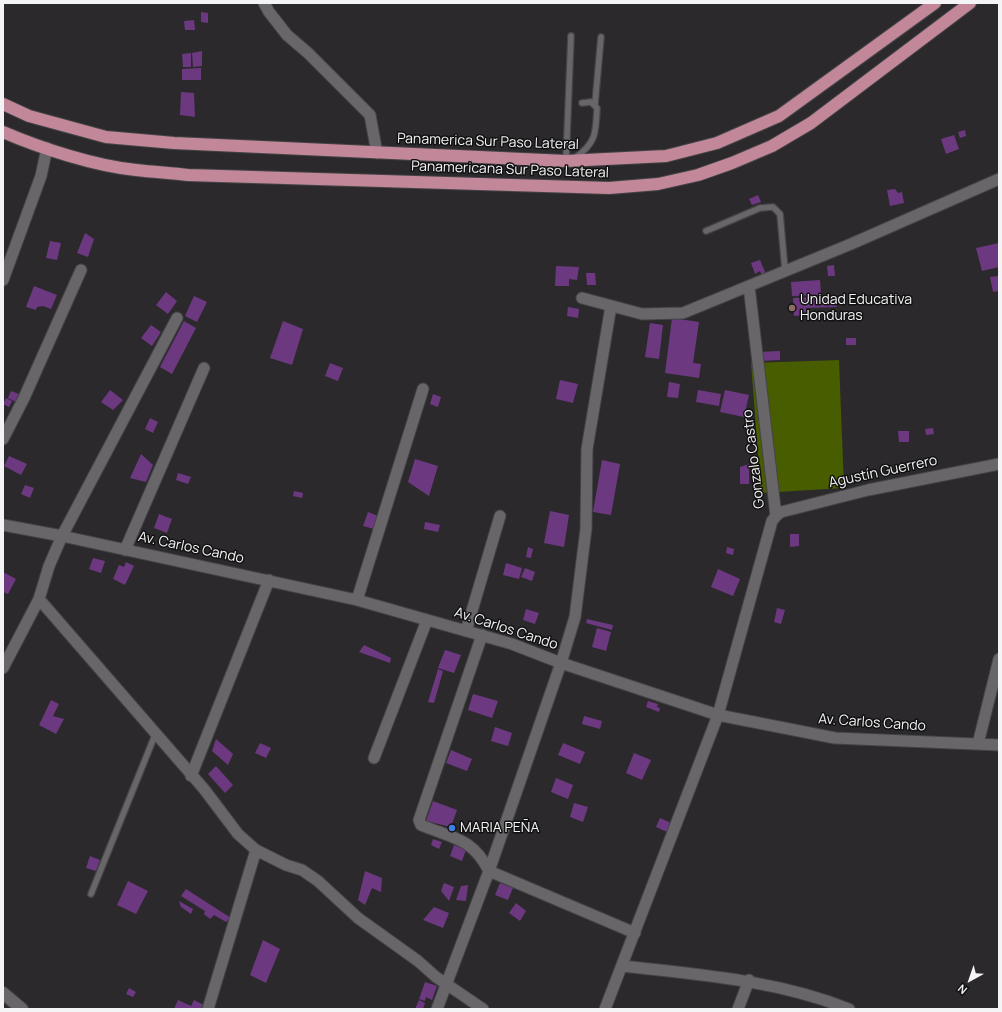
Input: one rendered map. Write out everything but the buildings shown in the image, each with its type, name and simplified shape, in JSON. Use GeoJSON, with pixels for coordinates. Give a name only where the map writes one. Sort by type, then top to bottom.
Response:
{"type":"FeatureCollection","features":[{"type":"Feature","properties":{"kind":"highway","name":"Panamerica Sur Paso Lateral"},"geometry":{"type":"LineString","coordinates":[[3,104],[29,116],[106,137],[174,143],[569,161],[666,156],[717,143],[779,116],[934,3]]}},
{"type":"Feature","properties":{"kind":"highway","name":"Panamericana Sur Paso Lateral"},"geometry":{"type":"LineString","coordinates":[[3,132],[26,142],[81,158],[134,170],[188,174],[609,188],[658,184],[698,175],[732,163],[772,146],[811,123],[970,3]]}},
{"type":"Feature","properties":{"kind":"highway"},"geometry":{"type":"LineString","coordinates":[[909,22],[921,40]]}},
{"type":"Feature","properties":{"kind":"main road"},"geometry":{"type":"LineString","coordinates":[[3,994],[22,1009]]}},
{"type":"Feature","properties":{"kind":"street"},"geometry":{"type":"LineString","coordinates":[[264,3],[287,35],[308,53],[370,115],[377,153]]}},
{"type":"Feature","properties":{"kind":"street"},"geometry":{"type":"LineString","coordinates":[[3,280],[41,176],[47,148]]}},
{"type":"Feature","properties":{"kind":"street"},"geometry":{"type":"LineString","coordinates":[[582,298],[642,314],[683,313],[851,244],[999,180]]}},
{"type":"Feature","properties":{"kind":"street"},"geometry":{"type":"LineString","coordinates":[[3,439],[24,398],[81,270]]}},
{"type":"Feature","properties":{"kind":"street","name":"Gonzalo Castro"},"geometry":{"type":"LineString","coordinates":[[605,1009],[623,966],[718,715],[772,521],[776,516],[749,286]]}},
{"type":"Feature","properties":{"kind":"street"},"geometry":{"type":"LineString","coordinates":[[437,1009],[489,871],[561,663],[575,617],[586,528],[587,449],[611,306]]}},
{"type":"Feature","properties":{"kind":"street"},"geometry":{"type":"LineString","coordinates":[[3,668],[39,599],[49,566],[62,536],[177,318]]}},
{"type":"Feature","properties":{"kind":"street"},"geometry":{"type":"LineString","coordinates":[[125,550],[204,368]]}},
{"type":"Feature","properties":{"kind":"street"},"geometry":{"type":"LineString","coordinates":[[357,600],[422,389]]}},
{"type":"Feature","properties":{"kind":"street","name":"Agustín Guerrero"},"geometry":{"type":"LineString","coordinates":[[776,516],[781,512],[868,490],[999,464]]}},
{"type":"Feature","properties":{"kind":"street"},"geometry":{"type":"LineString","coordinates":[[466,631],[500,516]]}},
{"type":"Feature","properties":{"kind":"street","name":"Av. Carlos Cando"},"geometry":{"type":"LineString","coordinates":[[3,525],[62,536],[357,600],[512,644],[561,663],[718,715],[834,738],[999,745]]}},
{"type":"Feature","properties":{"kind":"street"},"geometry":{"type":"LineString","coordinates":[[192,776],[269,580]]}},
{"type":"Feature","properties":{"kind":"street"},"geometry":{"type":"LineString","coordinates":[[39,599],[192,776],[238,834],[256,850],[286,865],[302,870],[318,881],[358,918],[418,961],[446,984],[483,1009]]}},
{"type":"Feature","properties":{"kind":"street"},"geometry":{"type":"LineString","coordinates":[[374,758],[427,620]]}},
{"type":"Feature","properties":{"kind":"street"},"geometry":{"type":"LineString","coordinates":[[482,635],[419,820],[421,825],[467,843],[482,855],[489,871],[635,933]]}},
{"type":"Feature","properties":{"kind":"street"},"geometry":{"type":"LineString","coordinates":[[978,744],[999,659]]}},
{"type":"Feature","properties":{"kind":"street"},"geometry":{"type":"LineString","coordinates":[[208,1009],[256,850]]}},
{"type":"Feature","properties":{"kind":"street"},"geometry":{"type":"LineString","coordinates":[[623,966],[749,980],[820,998],[848,1009]]}},
{"type":"Feature","properties":{"kind":"street"},"geometry":{"type":"LineString","coordinates":[[738,1009],[749,980]]}},
{"type":"Feature","properties":{"kind":"lane"},"geometry":{"type":"LineString","coordinates":[[569,161],[571,36]]}},
{"type":"Feature","properties":{"kind":"lane"},"geometry":{"type":"LineString","coordinates":[[569,161],[582,153],[594,139],[597,108],[594,104],[601,37]]}},
{"type":"Feature","properties":{"kind":"lane"},"geometry":{"type":"LineString","coordinates":[[582,103],[591,102],[594,104]]}},
{"type":"Feature","properties":{"kind":"lane"},"geometry":{"type":"LineString","coordinates":[[706,231],[760,208],[773,207],[780,214],[785,270]]}},
{"type":"Feature","properties":{"kind":"lane"},"geometry":{"type":"LineString","coordinates":[[91,894],[155,735]]}},
{"type":"Feature","properties":{"kind":"green space"},"geometry":{"type":"Polygon","coordinates":[[[839,360],[844,488],[761,493],[751,363],[839,360]]]}},
{"type":"Feature","properties":{"kind":"place","name":"Unidad Educativa Honduras"},"geometry":{"type":"Point","coordinates":[792,308]}},
{"type":"Feature","properties":{"kind":"place","name":"MARIA PEÑA"},"geometry":{"type":"Point","coordinates":[452,828]}}]}
